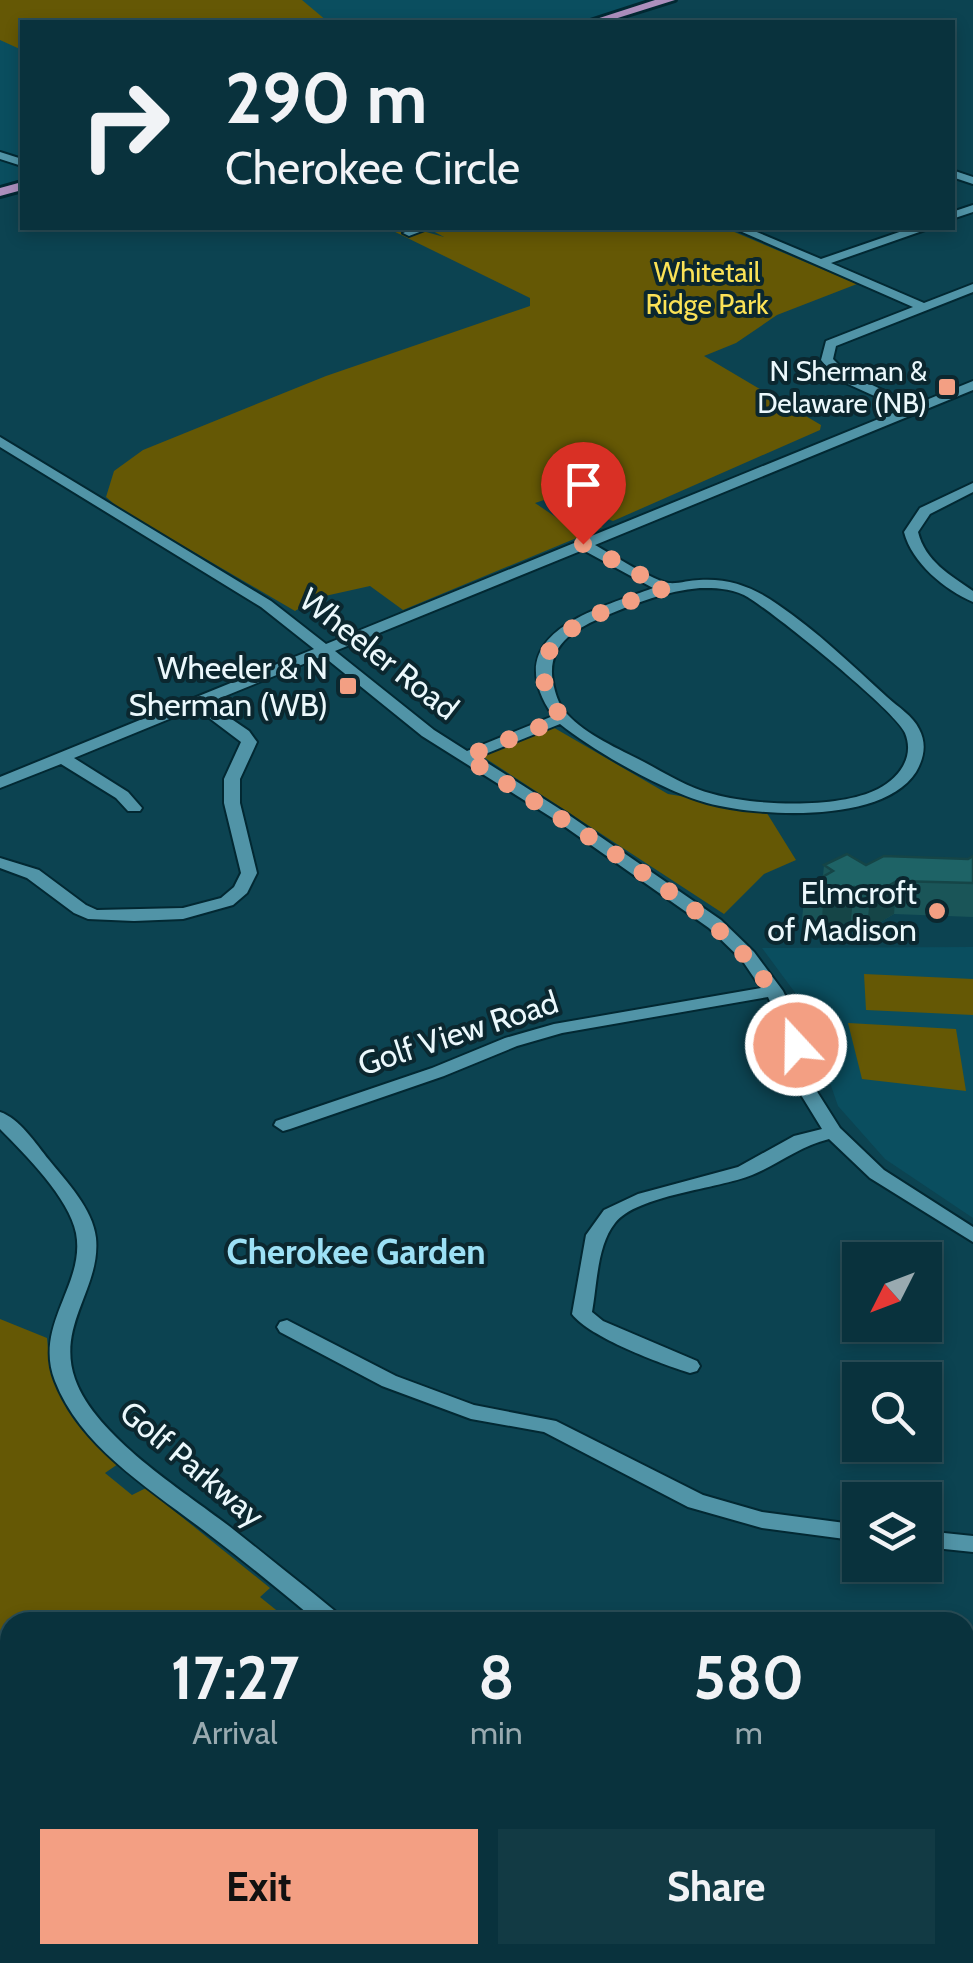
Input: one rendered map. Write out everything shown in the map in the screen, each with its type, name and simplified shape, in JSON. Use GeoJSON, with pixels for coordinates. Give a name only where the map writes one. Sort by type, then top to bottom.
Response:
{"type":"FeatureCollection","features":[{"type":"Feature","properties":{"kind":"main road"},"geometry":{"type":"LineString","coordinates":[[600,20],[669,0]]}},
{"type":"Feature","properties":{"kind":"street"},"geometry":{"type":"LineString","coordinates":[[410,233],[418,230]]}},
{"type":"Feature","properties":{"kind":"street"},"geometry":{"type":"LineString","coordinates":[[743,230],[923,307]]}},
{"type":"Feature","properties":{"kind":"street"},"geometry":{"type":"LineString","coordinates":[[821,263],[915,230]]}},
{"type":"Feature","properties":{"kind":"street"},"geometry":{"type":"LineString","coordinates":[[913,409],[842,376],[828,364],[826,352],[830,344],[845,337],[973,288]]}},
{"type":"Feature","properties":{"kind":"street"},"geometry":{"type":"LineString","coordinates":[[0,783],[973,385]]}},
{"type":"Feature","properties":{"kind":"street","name":"Wheeler Road"},"geometry":{"type":"LineString","coordinates":[[0,441],[242,588],[465,757],[702,914],[748,956],[774,991],[791,1028],[807,1090],[833,1132],[876,1174],[973,1236]]}},
{"type":"Feature","properties":{"kind":"street"},"geometry":{"type":"LineString","coordinates":[[973,487],[925,511],[912,538],[917,552],[973,598]]}},
{"type":"Feature","properties":{"kind":"street"},"geometry":{"type":"LineString","coordinates":[[583,544],[665,588]]}},
{"type":"Feature","properties":{"kind":"street"},"geometry":{"type":"LineString","coordinates":[[734,586],[768,603],[910,726],[916,736],[916,757],[908,778],[896,789],[834,805],[712,799],[682,788],[562,718],[543,679],[546,650],[554,639],[665,588],[734,586]]}},
{"type":"Feature","properties":{"kind":"street"},"geometry":{"type":"LineString","coordinates":[[0,863],[33,874],[88,913],[204,911],[238,895],[248,883],[246,851],[234,816],[232,780],[249,742],[244,734],[198,703]]}},
{"type":"Feature","properties":{"kind":"street"},"geometry":{"type":"LineString","coordinates":[[465,757],[562,718]]}},
{"type":"Feature","properties":{"kind":"street"},"geometry":{"type":"LineString","coordinates":[[62,758],[122,795],[134,808]]}},
{"type":"Feature","properties":{"kind":"street","name":"Golf View Road"},"geometry":{"type":"LineString","coordinates":[[283,1125],[560,1028],[774,991]]}},
{"type":"Feature","properties":{"kind":"street","name":"Golf Parkway"},"geometry":{"type":"LineString","coordinates":[[0,1118],[66,1198],[86,1231],[80,1269],[64,1314],[60,1355],[62,1370],[78,1404],[111,1442],[152,1478],[320,1612]]}},
{"type":"Feature","properties":{"kind":"street"},"geometry":{"type":"LineString","coordinates":[[690,1366],[596,1326],[582,1314],[596,1235],[611,1214],[626,1205],[726,1178],[801,1140],[833,1132]]}},
{"type":"Feature","properties":{"kind":"street"},"geometry":{"type":"LineString","coordinates":[[287,1327],[389,1381],[471,1412],[562,1431],[696,1501],[762,1520],[842,1530]]}},
{"type":"Feature","properties":{"kind":"street"},"geometry":{"type":"LineString","coordinates":[[942,1540],[973,1544]]}},
{"type":"Feature","properties":{"kind":"shaded area"},"geometry":{"type":"Polygon","coordinates":[[[0,0],[661,0],[590,20],[20,20],[20,180],[0,186],[0,0]]]}},
{"type":"Feature","properties":{"kind":"shaded area"},"geometry":{"type":"Polygon","coordinates":[[[973,947],[973,1218],[885,1159],[838,1106],[802,1002],[762,948],[973,947]]]}},
{"type":"Feature","properties":{"kind":"green space"},"geometry":{"type":"Polygon","coordinates":[[[0,0],[302,0],[326,20],[20,20],[20,49],[0,40],[0,0]]]}},
{"type":"Feature","properties":{"kind":"green space","name":"Whitetail Ridge Park"},"geometry":{"type":"Polygon","coordinates":[[[391,230],[419,230],[444,237],[431,230],[730,230],[857,284],[777,315],[736,343],[704,356],[821,425],[820,430],[613,521],[596,515],[601,502],[585,496],[565,502],[553,497],[535,503],[566,524],[584,519],[603,527],[403,610],[370,586],[316,598],[295,611],[120,509],[106,497],[114,471],[143,450],[326,376],[530,306],[530,298],[391,230]]]}},
{"type":"Feature","properties":{"kind":"green space"},"geometry":{"type":"Polygon","coordinates":[[[551,726],[668,794],[765,810],[796,860],[764,874],[724,914],[482,756],[551,726]]]}},
{"type":"Feature","properties":{"kind":"green space"},"geometry":{"type":"Polygon","coordinates":[[[864,974],[973,979],[973,1015],[866,1010],[864,974]]]}},
{"type":"Feature","properties":{"kind":"green space"},"geometry":{"type":"Polygon","coordinates":[[[848,1023],[956,1029],[966,1091],[862,1079],[848,1023]]]}},
{"type":"Feature","properties":{"kind":"green space"},"geometry":{"type":"Polygon","coordinates":[[[0,1319],[47,1338],[53,1377],[67,1409],[88,1437],[118,1464],[105,1473],[132,1495],[146,1488],[270,1588],[260,1597],[279,1612],[0,1612],[0,1319]]]}},
{"type":"Feature","properties":{"kind":"building"},"geometry":{"type":"Polygon","coordinates":[[[847,854],[866,865],[884,856],[973,856],[973,883],[897,881],[870,896],[854,887],[823,903],[807,893],[812,891],[805,887],[833,871],[824,865],[847,854]]]}},
{"type":"Feature","properties":{"kind":"place","name":"N Sherman & Delaware (NB)"},"geometry":{"type":"Point","coordinates":[947,387]}},
{"type":"Feature","properties":{"kind":"place","name":"Wheeler & N Sherman (WB)"},"geometry":{"type":"Point","coordinates":[348,686]}},
{"type":"Feature","properties":{"kind":"place","name":"Elmcroft of Madison"},"geometry":{"type":"Point","coordinates":[937,911]}},
{"type":"Feature","properties":{"kind":"district","name":"Cherokee Garden"},"geometry":{"type":"Point","coordinates":[356,1252]}},
{"type":"Feature","properties":{"kind":"route"},"geometry":{"type":"LineString","coordinates":[[583,544],[665,588],[554,639],[546,650],[543,679],[562,718],[465,757],[560,816],[716,924],[764,976],[778,999],[796,1045]]}}]}
